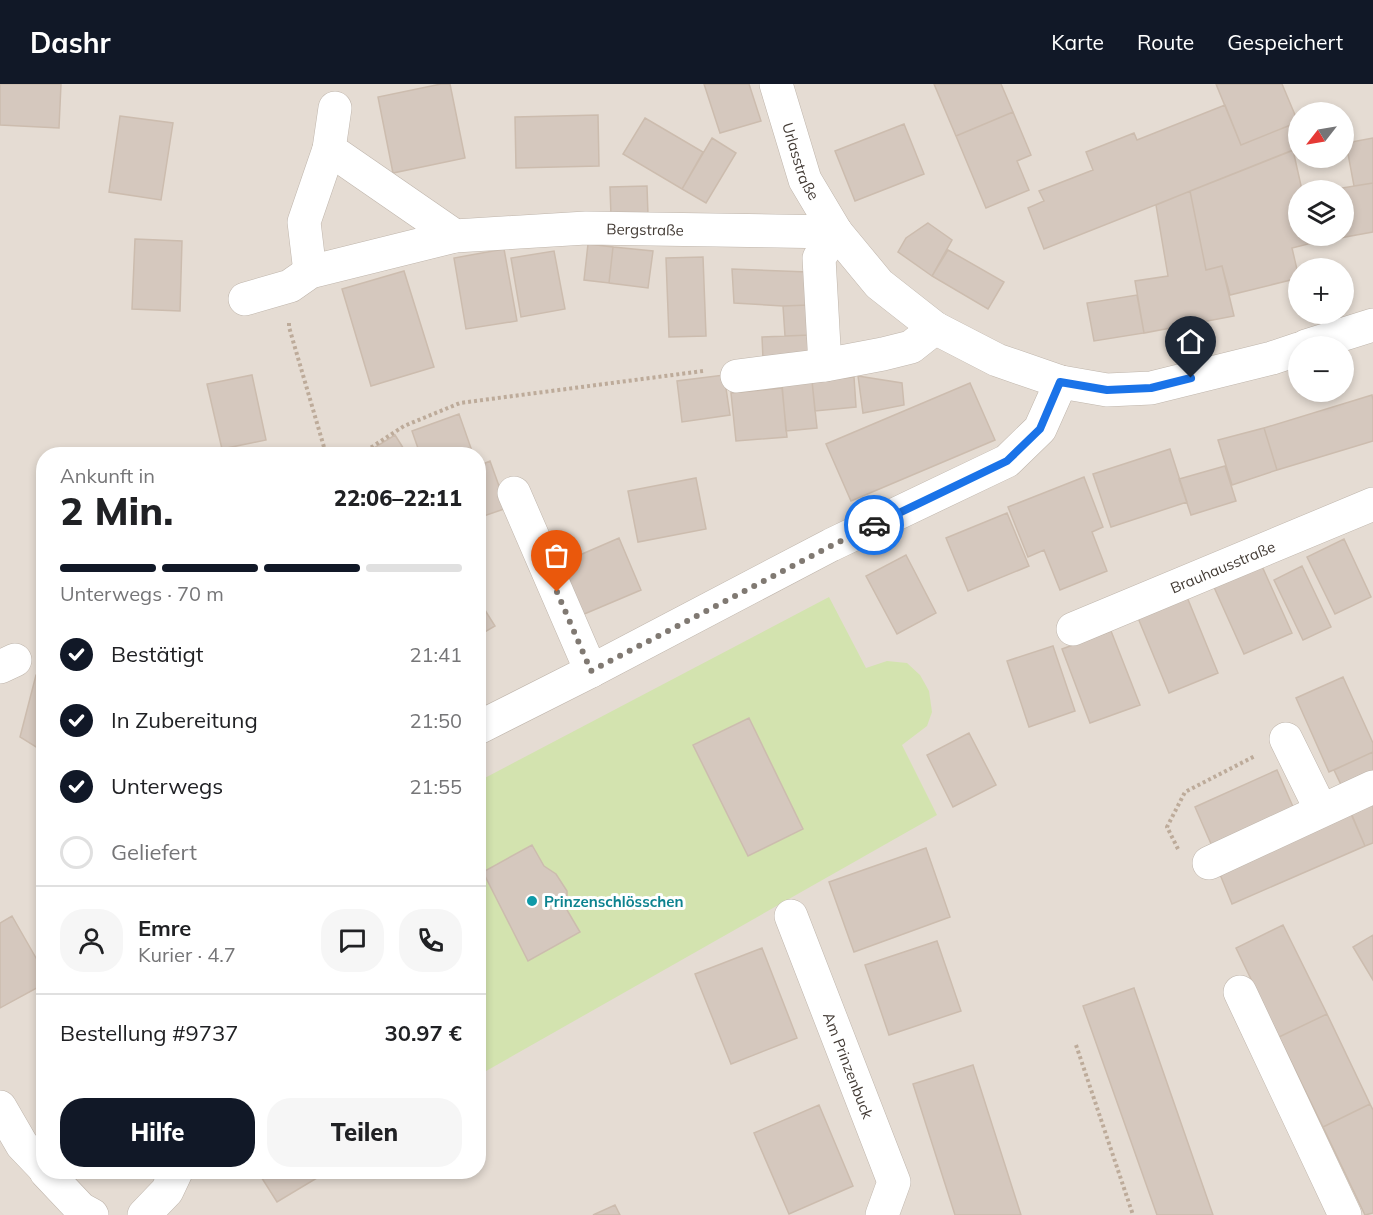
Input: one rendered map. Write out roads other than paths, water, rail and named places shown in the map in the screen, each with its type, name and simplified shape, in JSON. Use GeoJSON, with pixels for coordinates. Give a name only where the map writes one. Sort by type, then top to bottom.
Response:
{"type":"FeatureCollection","features":[{"type":"Feature","properties":{"kind":"street","name":"Urlasstraße"},"geometry":{"type":"LineString","coordinates":[[776,84],[805,180],[836,232],[879,284],[935,328],[997,360],[1060,382],[1107,390],[1151,388],[1288,353]]}},
{"type":"Feature","properties":{"kind":"street"},"geometry":{"type":"LineString","coordinates":[[300,279],[304,222],[328,149],[335,108]]}},
{"type":"Feature","properties":{"kind":"street"},"geometry":{"type":"LineString","coordinates":[[328,149],[455,236]]}},
{"type":"Feature","properties":{"kind":"street","name":"Bergstraße"},"geometry":{"type":"LineString","coordinates":[[245,299],[300,279],[455,236],[586,228],[836,232]]}},
{"type":"Feature","properties":{"kind":"street"},"geometry":{"type":"LineString","coordinates":[[825,365],[819,258],[836,232]]}},
{"type":"Feature","properties":{"kind":"street"},"geometry":{"type":"LineString","coordinates":[[1338,336],[1373,325]]}},
{"type":"Feature","properties":{"kind":"street"},"geometry":{"type":"LineString","coordinates":[[737,376],[825,365],[883,354],[911,347],[935,328]]}},
{"type":"Feature","properties":{"kind":"street"},"geometry":{"type":"LineString","coordinates":[[486,724],[831,546],[1007,461],[1040,429],[1060,382]]}},
{"type":"Feature","properties":{"kind":"street"},"geometry":{"type":"LineString","coordinates":[[514,493],[591,671]]}},
{"type":"Feature","properties":{"kind":"street","name":"Brauhausstraße"},"geometry":{"type":"LineString","coordinates":[[1073,629],[1373,504]]}},
{"type":"Feature","properties":{"kind":"street"},"geometry":{"type":"LineString","coordinates":[[1286,739],[1321,810]]}},
{"type":"Feature","properties":{"kind":"street"},"geometry":{"type":"LineString","coordinates":[[1209,863],[1373,787]]}},
{"type":"Feature","properties":{"kind":"street","name":"Am Prinzenbuck"},"geometry":{"type":"LineString","coordinates":[[791,916],[894,1182],[882,1215]]}},
{"type":"Feature","properties":{"kind":"street"},"geometry":{"type":"LineString","coordinates":[[1240,992],[1345,1215]]}},
{"type":"Feature","properties":{"kind":"street"},"geometry":{"type":"LineString","coordinates":[[0,1107],[22,1145],[36,1160]]}},
{"type":"Feature","properties":{"kind":"street"},"geometry":{"type":"LineString","coordinates":[[53,1179],[81,1209],[92,1215]]}},
{"type":"Feature","properties":{"kind":"street"},"geometry":{"type":"LineString","coordinates":[[144,1215],[167,1191],[173,1179]]}},
{"type":"Feature","properties":{"kind":"place","name":"Prinzenschlösschen"},"geometry":{"type":"Point","coordinates":[532,901]}}]}
